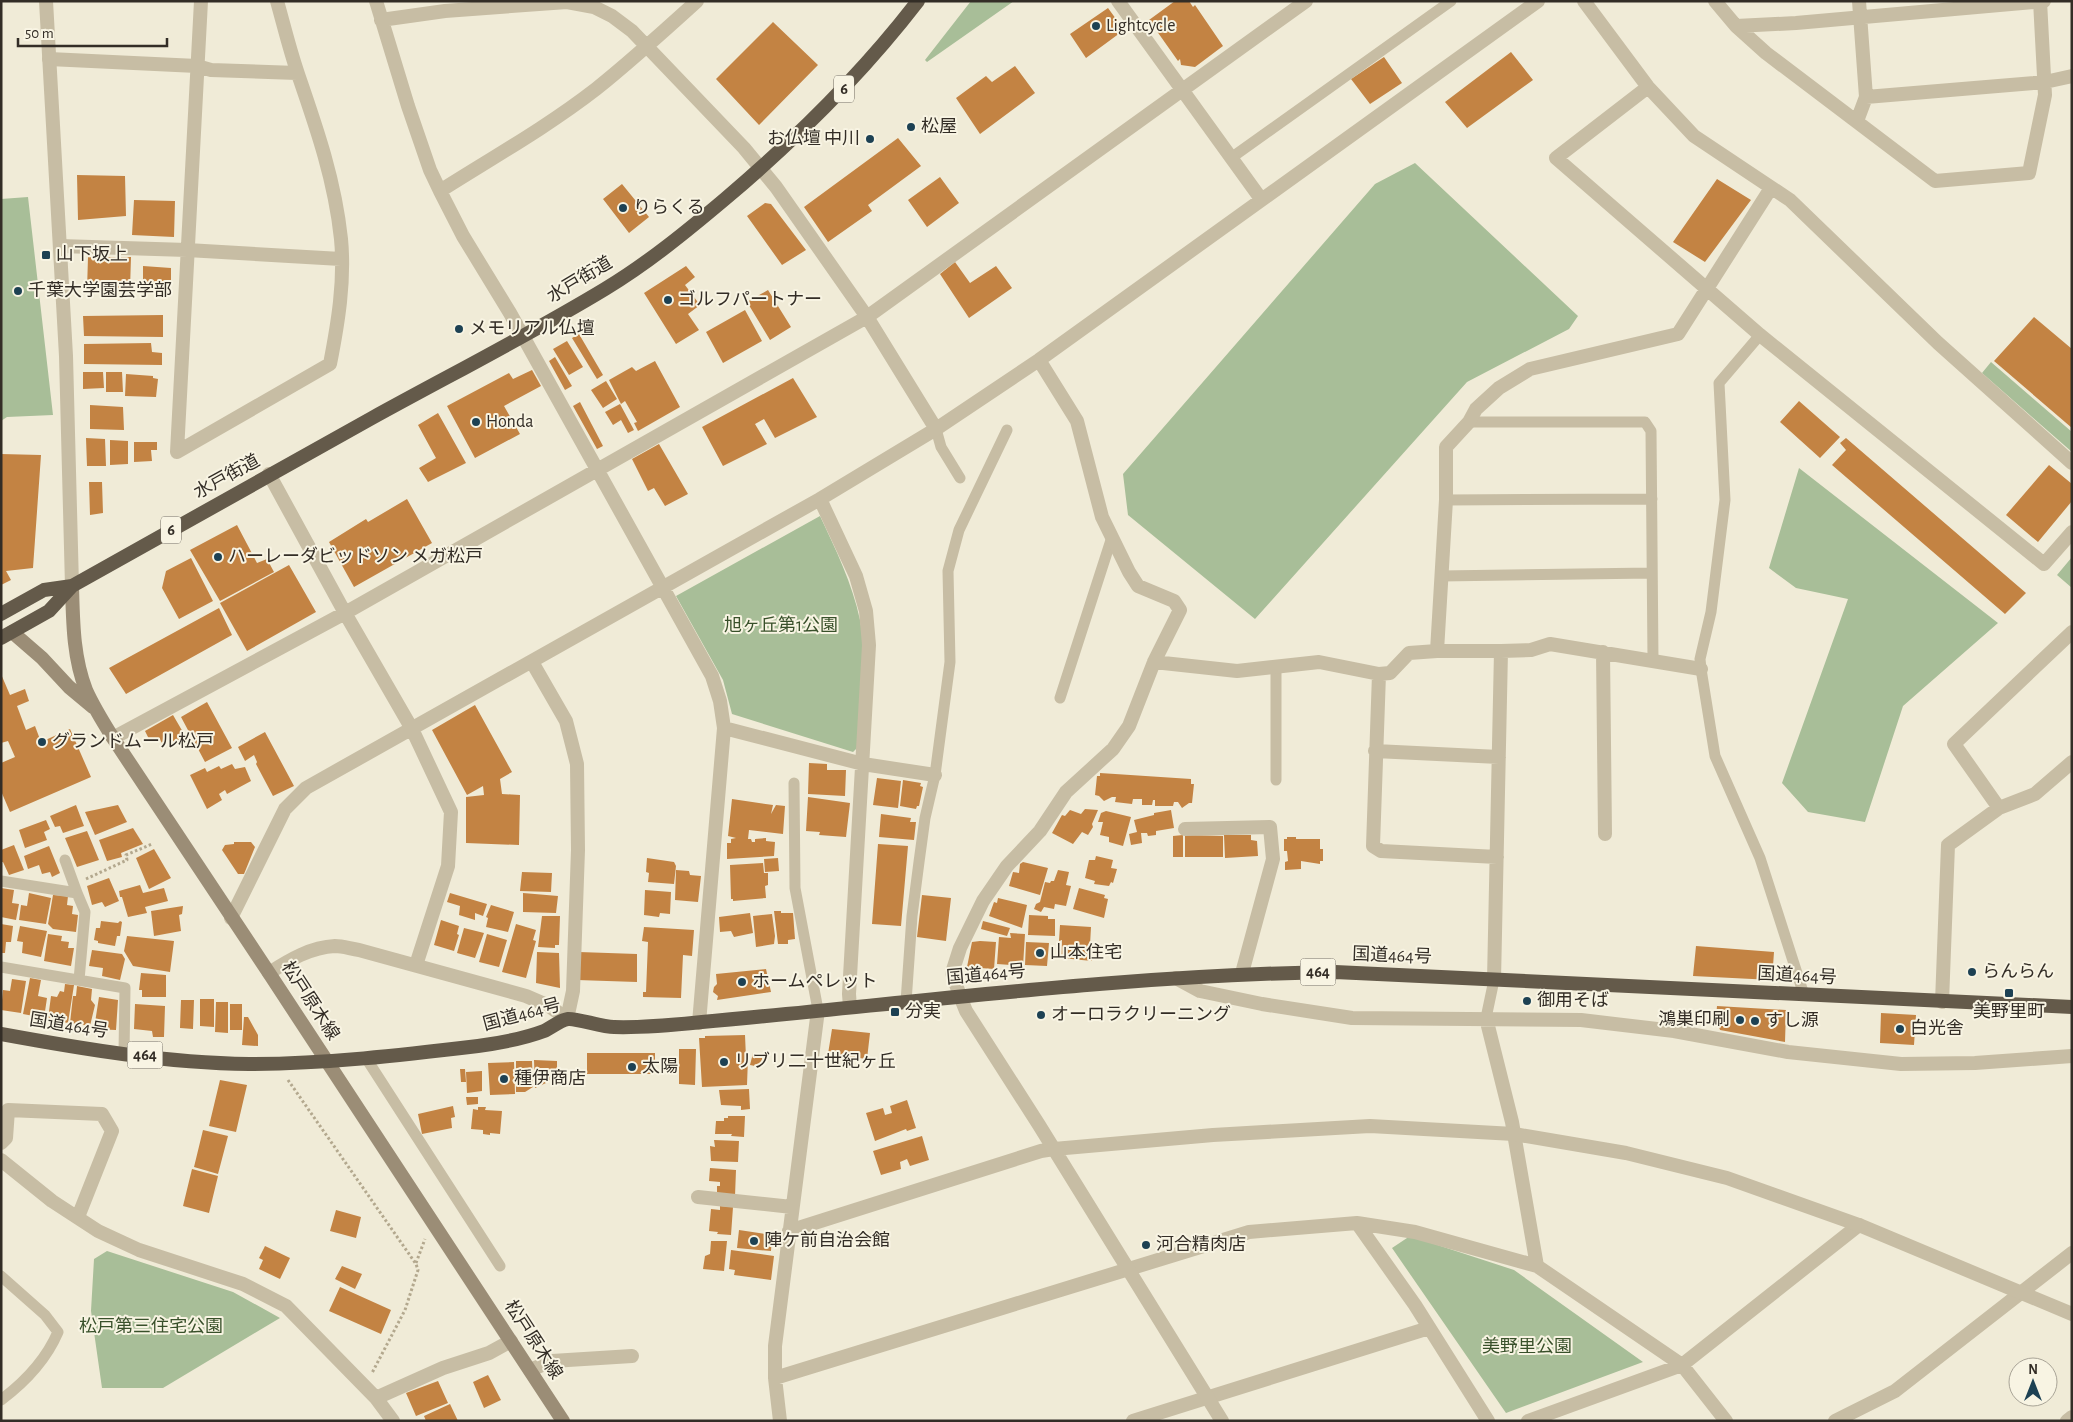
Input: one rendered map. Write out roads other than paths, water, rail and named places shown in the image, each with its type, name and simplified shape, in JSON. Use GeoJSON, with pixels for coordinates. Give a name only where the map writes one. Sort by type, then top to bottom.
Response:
{"type":"FeatureCollection","features":[{"type":"Feature","properties":{"kind":"highway","name":"水戸街道"},"geometry":{"type":"LineString","coordinates":[[7,635],[49,611],[72,586],[269,474],[522,336],[606,288],[650,258],[688,230],[762,168],[836,98],[918,1]]}},
{"type":"Feature","properties":{"kind":"highway","name":"水戸街道"},"geometry":{"type":"LineString","coordinates":[[1,614],[44,590],[72,586]]}},
{"type":"Feature","properties":{"kind":"highway","name":"国道464号"},"geometry":{"type":"LineString","coordinates":[[1,1034],[124,1053],[217,1062],[290,1063],[483,1046],[514,1040],[543,1031],[568,1019],[615,1027],[699,1022],[960,996],[1242,973],[1335,972],[2072,1007]]}},
{"type":"Feature","properties":{"kind":"main road","name":"松戸原木線"},"geometry":{"type":"LineString","coordinates":[[72,586],[73,621],[78,665],[86,689],[113,738],[231,918],[270,973],[563,1421]]}},
{"type":"Feature","properties":{"kind":"main road"},"geometry":{"type":"LineString","coordinates":[[7,635],[42,658],[68,687],[96,709]]}},
{"type":"Feature","properties":{"kind":"street"},"geometry":{"type":"LineString","coordinates":[[46,1],[69,440],[72,586]]}},
{"type":"Feature","properties":{"kind":"street"},"geometry":{"type":"LineString","coordinates":[[201,1],[176,452],[330,364],[340,308],[341,240],[330,174],[318,129],[297,72],[277,1]]}},
{"type":"Feature","properties":{"kind":"street"},"geometry":{"type":"LineString","coordinates":[[376,1],[411,115],[430,170],[440,191],[712,676],[720,701],[724,728],[699,1022]]}},
{"type":"Feature","properties":{"kind":"street"},"geometry":{"type":"LineString","coordinates":[[440,191],[537,130],[580,100],[647,47],[696,1]]}},
{"type":"Feature","properties":{"kind":"street"},"geometry":{"type":"LineString","coordinates":[[1118,1],[1261,199]]}},
{"type":"Feature","properties":{"kind":"street"},"geometry":{"type":"LineString","coordinates":[[113,738],[345,613],[867,316],[1306,1]]}},
{"type":"Feature","properties":{"kind":"street"},"geometry":{"type":"LineString","coordinates":[[231,918],[285,809],[306,788],[820,499],[936,429],[1039,360],[1538,1]]}},
{"type":"Feature","properties":{"kind":"street"},"geometry":{"type":"LineString","coordinates":[[1584,1],[1648,87],[1694,136],[1790,200],[1938,343],[2072,463]]}},
{"type":"Feature","properties":{"kind":"street"},"geometry":{"type":"LineString","coordinates":[[1715,1],[1736,26],[1766,53],[1935,181],[2029,173],[2045,82],[2040,1]]}},
{"type":"Feature","properties":{"kind":"street"},"geometry":{"type":"LineString","coordinates":[[1857,121],[1866,97],[1859,1]]}},
{"type":"Feature","properties":{"kind":"street"},"geometry":{"type":"LineString","coordinates":[[1736,26],[1860,18],[2044,1]]}},
{"type":"Feature","properties":{"kind":"street"},"geometry":{"type":"LineString","coordinates":[[381,20],[445,11],[573,3],[594,7],[612,16],[632,31],[762,168],[867,316],[936,429]]}},
{"type":"Feature","properties":{"kind":"street"},"geometry":{"type":"LineString","coordinates":[[49,59],[198,66],[212,70],[297,72]]}},
{"type":"Feature","properties":{"kind":"street"},"geometry":{"type":"LineString","coordinates":[[1866,97],[2045,82],[2072,76]]}},
{"type":"Feature","properties":{"kind":"street"},"geometry":{"type":"LineString","coordinates":[[1648,87],[1556,158],[1760,335],[2044,564],[2072,532]]}},
{"type":"Feature","properties":{"kind":"street"},"geometry":{"type":"LineString","coordinates":[[1437,651],[1446,500],[1446,448],[1469,422],[1476,408],[1499,388],[1530,369],[1678,334],[1708,290],[1771,188]]}},
{"type":"Feature","properties":{"kind":"street"},"geometry":{"type":"LineString","coordinates":[[60,246],[187,250],[341,259]]}},
{"type":"Feature","properties":{"kind":"street"},"geometry":{"type":"LineString","coordinates":[[1039,360],[1077,421],[1102,517],[1129,572],[1138,586],[1174,602],[1180,610],[1154,662],[1129,726],[1114,750],[1066,792],[1040,831],[1007,866],[983,901],[960,948],[952,973],[966,1011],[1222,1421]]}},
{"type":"Feature","properties":{"kind":"street"},"geometry":{"type":"LineString","coordinates":[[269,474],[345,613],[412,729],[451,812],[448,866],[416,965]]}},
{"type":"Feature","properties":{"kind":"street"},"geometry":{"type":"LineString","coordinates":[[820,499],[856,576],[866,611],[869,645],[850,1007]]}},
{"type":"Feature","properties":{"kind":"street"},"geometry":{"type":"LineString","coordinates":[[1999,808],[1954,744],[2072,632]]}},
{"type":"Feature","properties":{"kind":"street"},"geometry":{"type":"LineString","coordinates":[[1154,662],[1236,671],[1319,662],[1379,674],[1390,673],[1408,653],[1531,650],[1550,644],[1701,669]]}},
{"type":"Feature","properties":{"kind":"street"},"geometry":{"type":"LineString","coordinates":[[1494,980],[1501,651]]}},
{"type":"Feature","properties":{"kind":"street"},"geometry":{"type":"LineString","coordinates":[[1603,652],[1605,834]]}},
{"type":"Feature","properties":{"kind":"street"},"geometry":{"type":"LineString","coordinates":[[270,973],[290,960],[311,951],[335,946],[359,950],[526,996],[549,1006],[568,1019],[574,982],[578,850],[577,764],[566,722],[532,662]]}},
{"type":"Feature","properties":{"kind":"street"},"geometry":{"type":"LineString","coordinates":[[1379,674],[1372,846],[1381,851],[1497,857]]}},
{"type":"Feature","properties":{"kind":"street"},"geometry":{"type":"LineString","coordinates":[[724,728],[863,764],[934,774]]}},
{"type":"Feature","properties":{"kind":"street"},"geometry":{"type":"LineString","coordinates":[[1376,752],[1499,757]]}},
{"type":"Feature","properties":{"kind":"street"},"geometry":{"type":"LineString","coordinates":[[1942,1002],[1948,846],[1999,808],[2035,794],[2072,762]]}},
{"type":"Feature","properties":{"kind":"street"},"geometry":{"type":"LineString","coordinates":[[1185,829],[1270,827],[1273,859],[1242,973]]}},
{"type":"Feature","properties":{"kind":"street"},"geometry":{"type":"LineString","coordinates":[[1176,978],[1200,991],[1262,1004],[1352,1018],[1581,1020],[1674,1031],[1788,1052],[1901,1064],[1975,1063],[2072,1056]]}},
{"type":"Feature","properties":{"kind":"street"},"geometry":{"type":"LineString","coordinates":[[780,1421],[775,1378],[775,1346],[818,1010]]}},
{"type":"Feature","properties":{"kind":"street"},"geometry":{"type":"LineString","coordinates":[[1486,1018],[1514,1134],[1537,1266]]}},
{"type":"Feature","properties":{"kind":"street"},"geometry":{"type":"LineString","coordinates":[[1,1143],[6,1138],[8,1110],[102,1114],[112,1131],[78,1217]]}},
{"type":"Feature","properties":{"kind":"street"},"geometry":{"type":"LineString","coordinates":[[789,1231],[1041,1151],[1213,1135],[1370,1126],[1514,1134],[1626,1153],[1727,1178],[1859,1225],[2072,1314]]}},
{"type":"Feature","properties":{"kind":"street"},"geometry":{"type":"LineString","coordinates":[[1,1160],[52,1200],[98,1231],[140,1250],[243,1284],[286,1306],[376,1398],[393,1421]]}},
{"type":"Feature","properties":{"kind":"street"},"geometry":{"type":"LineString","coordinates":[[698,1197],[792,1208]]}},
{"type":"Feature","properties":{"kind":"street"},"geometry":{"type":"LineString","coordinates":[[1357,1223],[1415,1305],[1488,1421]]}},
{"type":"Feature","properties":{"kind":"street"},"geometry":{"type":"LineString","coordinates":[[775,1378],[1249,1232],[1357,1223],[1415,1232],[1537,1266],[1682,1365],[1726,1421]]}},
{"type":"Feature","properties":{"kind":"street"},"geometry":{"type":"LineString","coordinates":[[1528,1421],[1682,1365],[1859,1225]]}},
{"type":"Feature","properties":{"kind":"street"},"geometry":{"type":"LineString","coordinates":[[1835,1421],[1895,1391],[2072,1252]]}},
{"type":"Feature","properties":{"kind":"street"},"geometry":{"type":"LineString","coordinates":[[1133,1421],[1207,1397],[1221,1395],[1429,1328]]}},
{"type":"Feature","properties":{"kind":"street"},"geometry":{"type":"LineString","coordinates":[[376,1398],[442,1368],[489,1353],[510,1341]]}},
{"type":"Feature","properties":{"kind":"street"},"geometry":{"type":"LineString","coordinates":[[530,1370],[552,1361],[632,1356]]}},
{"type":"Feature","properties":{"kind":"street"},"geometry":{"type":"LineString","coordinates":[[2067,1421],[2072,1417]]}},
{"type":"Feature","properties":{"kind":"lane"},"geometry":{"type":"LineString","coordinates":[[1231,158],[1451,1]]}},
{"type":"Feature","properties":{"kind":"lane"},"geometry":{"type":"LineString","coordinates":[[1760,335],[1719,383],[1724,500],[1711,612],[1700,659],[1715,756],[1760,858],[1804,995]]}},
{"type":"Feature","properties":{"kind":"lane"},"geometry":{"type":"LineString","coordinates":[[1469,422],[1645,422],[1651,431],[1653,660]]}},
{"type":"Feature","properties":{"kind":"lane"},"geometry":{"type":"LineString","coordinates":[[936,429],[941,447],[960,478]]}},
{"type":"Feature","properties":{"kind":"lane"},"geometry":{"type":"LineString","coordinates":[[906,1002],[915,889],[950,662],[948,571],[959,530],[1007,430]]}},
{"type":"Feature","properties":{"kind":"lane"},"geometry":{"type":"LineString","coordinates":[[1446,500],[1652,499]]}},
{"type":"Feature","properties":{"kind":"lane"},"geometry":{"type":"LineString","coordinates":[[1060,698],[1112,538]]}},
{"type":"Feature","properties":{"kind":"lane"},"geometry":{"type":"LineString","coordinates":[[1441,576],[1652,573]]}},
{"type":"Feature","properties":{"kind":"lane"},"geometry":{"type":"LineString","coordinates":[[1276,667],[1276,780]]}},
{"type":"Feature","properties":{"kind":"lane"},"geometry":{"type":"LineString","coordinates":[[794,783],[795,888],[818,1010]]}},
{"type":"Feature","properties":{"kind":"lane"},"geometry":{"type":"LineString","coordinates":[[65,860],[85,912],[79,980]]}},
{"type":"Feature","properties":{"kind":"lane"},"geometry":{"type":"LineString","coordinates":[[1,881],[75,888]]}},
{"type":"Feature","properties":{"kind":"lane"},"geometry":{"type":"LineString","coordinates":[[1,967],[125,988],[124,1053]]}},
{"type":"Feature","properties":{"kind":"lane"},"geometry":{"type":"LineString","coordinates":[[1486,1018],[1494,980]]}},
{"type":"Feature","properties":{"kind":"lane"},"geometry":{"type":"LineString","coordinates":[[362,1058],[500,1266]]}},
{"type":"Feature","properties":{"kind":"lane"},"geometry":{"type":"LineString","coordinates":[[1,1276],[45,1315],[58,1332],[52,1346],[23,1384],[1,1400]]}},
{"type":"Feature","properties":{"kind":"place","name":"Lightcycle"},"geometry":{"type":"Point","coordinates":[1096,26]}},
{"type":"Feature","properties":{"kind":"place","name":"松屋"},"geometry":{"type":"Point","coordinates":[911,127]}},
{"type":"Feature","properties":{"kind":"place","name":"お仏壇 中川"},"geometry":{"type":"Point","coordinates":[870,139]}},
{"type":"Feature","properties":{"kind":"place","name":"りらくる"},"geometry":{"type":"Point","coordinates":[623,208]}},
{"type":"Feature","properties":{"kind":"place","name":"山下坂上"},"geometry":{"type":"Point","coordinates":[46,255]}},
{"type":"Feature","properties":{"kind":"place","name":"千葉大学園芸学部"},"geometry":{"type":"Point","coordinates":[18,291]}},
{"type":"Feature","properties":{"kind":"place","name":"ゴルフパートナー"},"geometry":{"type":"Point","coordinates":[668,300]}},
{"type":"Feature","properties":{"kind":"place","name":"メモリアル仏壇"},"geometry":{"type":"Point","coordinates":[459,329]}},
{"type":"Feature","properties":{"kind":"place","name":"Honda"},"geometry":{"type":"Point","coordinates":[476,422]}},
{"type":"Feature","properties":{"kind":"place","name":"ハーレーダビッドソン メガ松戸"},"geometry":{"type":"Point","coordinates":[218,557]}},
{"type":"Feature","properties":{"kind":"place","name":"グランドムール松戸"},"geometry":{"type":"Point","coordinates":[42,742]}},
{"type":"Feature","properties":{"kind":"place","name":"山本住宅"},"geometry":{"type":"Point","coordinates":[1040,953]}},
{"type":"Feature","properties":{"kind":"place","name":"らんらん"},"geometry":{"type":"Point","coordinates":[1972,972]}},
{"type":"Feature","properties":{"kind":"place","name":"ホームペレット"},"geometry":{"type":"Point","coordinates":[742,982]}},
{"type":"Feature","properties":{"kind":"place","name":"美野里町"},"geometry":{"type":"Point","coordinates":[2009,993]}},
{"type":"Feature","properties":{"kind":"place","name":"御用そば"},"geometry":{"type":"Point","coordinates":[1527,1001]}},
{"type":"Feature","properties":{"kind":"place","name":"分実"},"geometry":{"type":"Point","coordinates":[895,1012]}},
{"type":"Feature","properties":{"kind":"place","name":"オーロラクリーニング"},"geometry":{"type":"Point","coordinates":[1041,1015]}},
{"type":"Feature","properties":{"kind":"place","name":"鴻巣印刷"},"geometry":{"type":"Point","coordinates":[1740,1020]}},
{"type":"Feature","properties":{"kind":"place","name":"すし源"},"geometry":{"type":"Point","coordinates":[1755,1021]}},
{"type":"Feature","properties":{"kind":"place","name":"白光舎"},"geometry":{"type":"Point","coordinates":[1900,1029]}},
{"type":"Feature","properties":{"kind":"place","name":"リブリ二十世紀ヶ丘"},"geometry":{"type":"Point","coordinates":[724,1062]}},
{"type":"Feature","properties":{"kind":"place","name":"太陽"},"geometry":{"type":"Point","coordinates":[632,1067]}},
{"type":"Feature","properties":{"kind":"place","name":"種伊商店"},"geometry":{"type":"Point","coordinates":[504,1079]}},
{"type":"Feature","properties":{"kind":"place","name":"陣ケ前自治会館"},"geometry":{"type":"Point","coordinates":[754,1241]}},
{"type":"Feature","properties":{"kind":"place","name":"河合精肉店"},"geometry":{"type":"Point","coordinates":[1146,1245]}},
{"type":"Feature","properties":{"kind":"park label","name":"旭ヶ丘第1公園"},"geometry":{"type":"Point","coordinates":[781,626]}},
{"type":"Feature","properties":{"kind":"park label","name":"松戸第三住宅公園"},"geometry":{"type":"Point","coordinates":[151,1327]}},
{"type":"Feature","properties":{"kind":"park label","name":"美野里公園"},"geometry":{"type":"Point","coordinates":[1527,1347]}}]}
